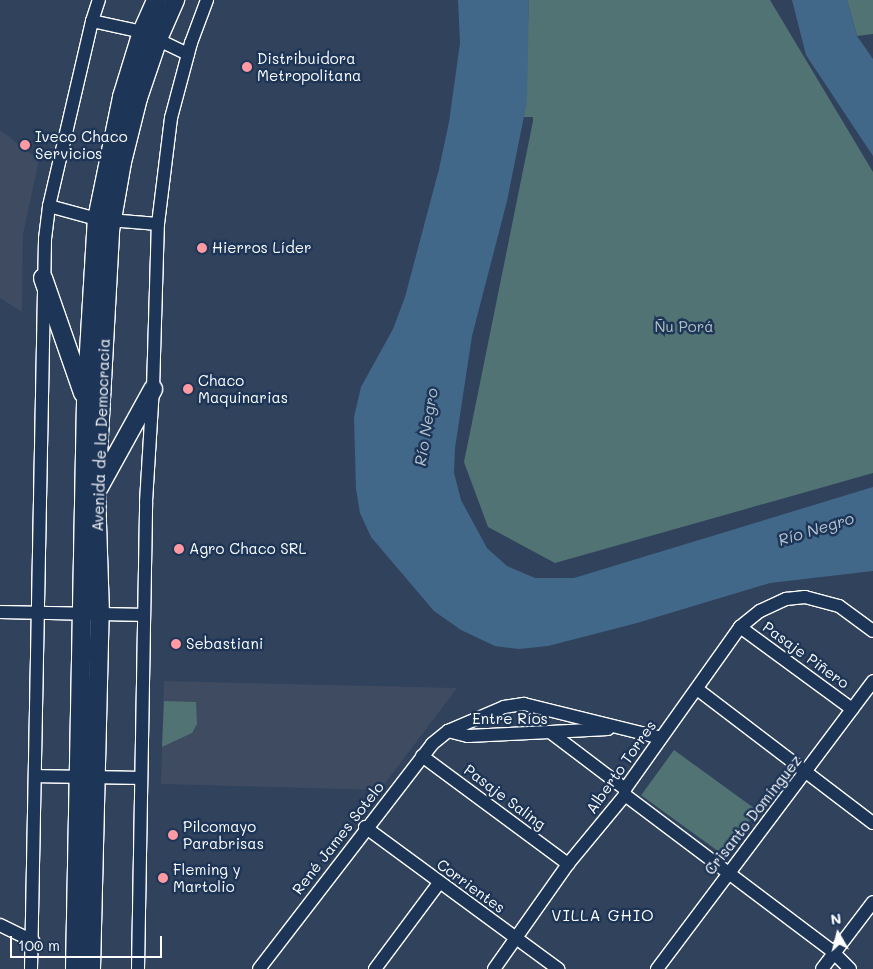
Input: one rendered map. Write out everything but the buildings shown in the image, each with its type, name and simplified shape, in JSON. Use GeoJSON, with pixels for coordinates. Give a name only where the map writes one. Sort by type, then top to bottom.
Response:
{"type":"FeatureCollection","features":[{"type":"Feature","properties":{"kind":"highway","name":"Avenida de la Democracia"},"geometry":{"type":"LineString","coordinates":[[92,612],[86,402],[105,220],[122,162],[156,0]]}},
{"type":"Feature","properties":{"kind":"highway","name":"Avenida de la Democracia"},"geometry":{"type":"LineString","coordinates":[[150,35],[175,0]]}},
{"type":"Feature","properties":{"kind":"highway","name":"Avenida de la Democracia"},"geometry":{"type":"LineString","coordinates":[[76,969],[88,778],[105,220]]}},
{"type":"Feature","properties":{"kind":"highway"},"geometry":{"type":"LineString","coordinates":[[44,278],[86,402]]}},
{"type":"Feature","properties":{"kind":"highway"},"geometry":{"type":"LineString","coordinates":[[96,492],[153,390]]}},
{"type":"Feature","properties":{"kind":"highway","name":"Avenida de la Democracia"},"geometry":{"type":"LineString","coordinates":[[88,778],[91,969]]}},
{"type":"Feature","properties":{"kind":"highway"},"geometry":{"type":"LineString","coordinates":[[92,945],[96,969]]}},
{"type":"Feature","properties":{"kind":"street"},"geometry":{"type":"LineString","coordinates":[[31,969],[44,278],[49,206],[92,20],[100,0]]}},
{"type":"Feature","properties":{"kind":"street"},"geometry":{"type":"LineString","coordinates":[[138,969],[139,778],[143,615],[158,224],[171,118],[188,54],[207,0]]}},
{"type":"Feature","properties":{"kind":"street"},"geometry":{"type":"LineString","coordinates":[[92,20],[150,35],[188,54]]}},
{"type":"Feature","properties":{"kind":"street"},"geometry":{"type":"LineString","coordinates":[[49,206],[105,220],[158,224]]}},
{"type":"Feature","properties":{"kind":"street","name":"Alberto Torres"},"geometry":{"type":"LineString","coordinates":[[494,969],[568,864],[625,792],[740,627],[760,611],[786,599],[804,596],[840,606],[873,631]]}},
{"type":"Feature","properties":{"kind":"street"},"geometry":{"type":"LineString","coordinates":[[0,612],[92,612],[143,615]]}},
{"type":"Feature","properties":{"kind":"street","name":"Pasaje Piñero"},"geometry":{"type":"LineString","coordinates":[[740,627],[852,709]]}},
{"type":"Feature","properties":{"kind":"street","name":"Crisanto Domínguez"},"geometry":{"type":"LineString","coordinates":[[657,969],[729,872],[806,774],[873,681]]}},
{"type":"Feature","properties":{"kind":"street"},"geometry":{"type":"LineString","coordinates":[[697,689],[806,774],[873,823]]}},
{"type":"Feature","properties":{"kind":"street","name":"Entre Ríos"},"geometry":{"type":"LineString","coordinates":[[448,731],[504,707],[524,704],[661,738]]}},
{"type":"Feature","properties":{"kind":"street"},"geometry":{"type":"LineString","coordinates":[[550,732],[620,728]]}},
{"type":"Feature","properties":{"kind":"street","name":"Entre Ríos"},"geometry":{"type":"LineString","coordinates":[[448,731],[468,736],[550,732],[833,952],[850,969]]}},
{"type":"Feature","properties":{"kind":"street","name":"René James Sotelo"},"geometry":{"type":"LineString","coordinates":[[259,969],[365,828],[422,756],[448,731]]}},
{"type":"Feature","properties":{"kind":"street","name":"Pasaje Saling"},"geometry":{"type":"LineString","coordinates":[[422,756],[568,864]]}},
{"type":"Feature","properties":{"kind":"street"},"geometry":{"type":"LineString","coordinates":[[36,776],[139,778]]}},
{"type":"Feature","properties":{"kind":"street","name":"Corrientes"},"geometry":{"type":"LineString","coordinates":[[365,828],[558,969]]}},
{"type":"Feature","properties":{"kind":"street"},"geometry":{"type":"LineString","coordinates":[[375,969],[438,882]]}},
{"type":"Feature","properties":{"kind":"street"},"geometry":{"type":"LineString","coordinates":[[822,969],[833,952],[873,902]]}},
{"type":"Feature","properties":{"kind":"street"},"geometry":{"type":"LineString","coordinates":[[0,925],[32,941]]}},
{"type":"Feature","properties":{"kind":"shaded area"},"geometry":{"type":"Polygon","coordinates":[[[0,130],[39,160],[23,234],[22,312],[0,298],[0,130]]]}},
{"type":"Feature","properties":{"kind":"shaded area"},"geometry":{"type":"Polygon","coordinates":[[[164,681],[457,688],[380,790],[161,784],[164,681]]]}},
{"type":"Feature","properties":{"kind":"green space","name":"Ñu Porá"},"geometry":{"type":"Polygon","coordinates":[[[529,0],[770,0],[873,172],[873,473],[555,563],[488,527],[464,462],[533,121],[533,117],[524,117],[529,0]]]}},
{"type":"Feature","properties":{"kind":"green space"},"geometry":{"type":"Polygon","coordinates":[[[847,0],[873,0],[873,34],[857,36],[847,0]]]}},
{"type":"Feature","properties":{"kind":"green space"},"geometry":{"type":"Polygon","coordinates":[[[164,701],[196,702],[197,724],[192,733],[162,747],[164,701]]]}},
{"type":"Feature","properties":{"kind":"green space"},"geometry":{"type":"Polygon","coordinates":[[[674,750],[757,811],[724,856],[641,795],[674,750]]]}},
{"type":"Feature","properties":{"kind":"water","name":"Río Negro"},"geometry":{"type":"Polygon","coordinates":[[[458,0],[529,0],[527,101],[507,201],[472,336],[455,448],[454,473],[461,500],[487,548],[507,566],[535,578],[574,578],[873,487],[873,571],[770,583],[637,623],[548,646],[519,649],[495,646],[461,630],[434,611],[371,537],[360,513],[356,489],[354,417],[361,387],[393,329],[405,297],[439,169],[449,122],[460,43],[458,0]]]}},
{"type":"Feature","properties":{"kind":"water"},"geometry":{"type":"Polygon","coordinates":[[[792,0],[847,0],[857,36],[873,59],[873,156],[806,55],[792,0]]]}},
{"type":"Feature","properties":{"kind":"place","name":"Distribuidora Metropolitana"},"geometry":{"type":"Point","coordinates":[247,67]}},
{"type":"Feature","properties":{"kind":"place","name":"Iveco Chaco Servicios"},"geometry":{"type":"Point","coordinates":[25,145]}},
{"type":"Feature","properties":{"kind":"place","name":"Hierros Líder"},"geometry":{"type":"Point","coordinates":[202,248]}},
{"type":"Feature","properties":{"kind":"place","name":"Chaco Maquinarias"},"geometry":{"type":"Point","coordinates":[188,389]}},
{"type":"Feature","properties":{"kind":"place","name":"Agro Chaco SRL"},"geometry":{"type":"Point","coordinates":[179,549]}},
{"type":"Feature","properties":{"kind":"place","name":"Sebastiani"},"geometry":{"type":"Point","coordinates":[176,644]}},
{"type":"Feature","properties":{"kind":"place","name":"Pilcomayo Parabrisas"},"geometry":{"type":"Point","coordinates":[173,835]}},
{"type":"Feature","properties":{"kind":"place","name":"Fleming y Martolio"},"geometry":{"type":"Point","coordinates":[163,878]}},
{"type":"Feature","properties":{"kind":"district","name":"VILLA GHIO"},"geometry":{"type":"Point","coordinates":[603,915]}}]}
